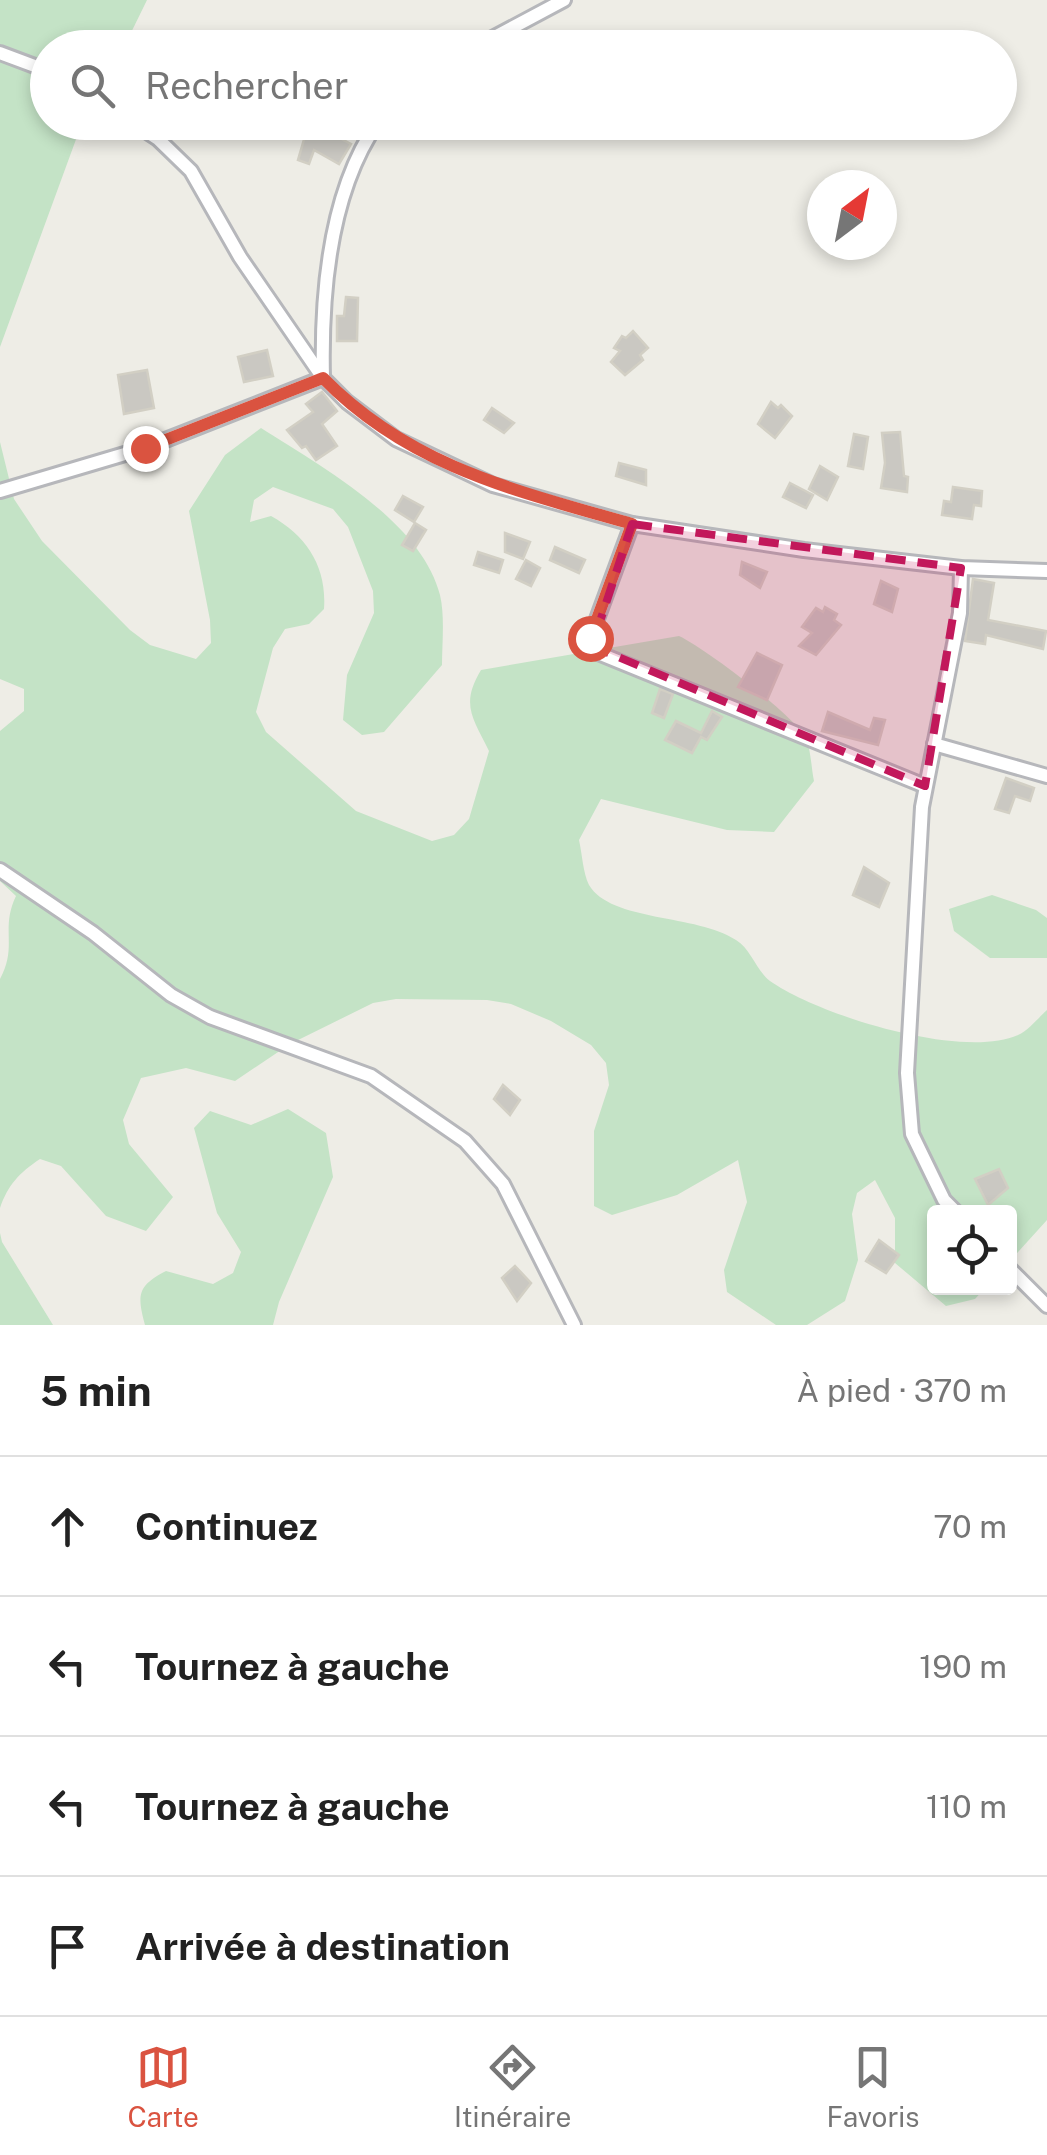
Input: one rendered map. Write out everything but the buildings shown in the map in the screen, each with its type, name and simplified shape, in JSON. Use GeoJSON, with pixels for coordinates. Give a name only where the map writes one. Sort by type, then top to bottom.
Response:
{"type":"FeatureCollection","features":[{"type":"Feature","properties":{"kind":"street"},"geometry":{"type":"LineString","coordinates":[[508,30],[564,0]]}},
{"type":"Feature","properties":{"kind":"street"},"geometry":{"type":"LineString","coordinates":[[0,53],[30,64]]}},
{"type":"Feature","properties":{"kind":"street"},"geometry":{"type":"LineString","coordinates":[[158,140],[191,171],[240,256],[323,378],[347,402],[396,439],[493,485],[632,524],[804,550],[962,568],[1047,571]]}},
{"type":"Feature","properties":{"kind":"street"},"geometry":{"type":"LineString","coordinates":[[323,378],[322,315],[335,228],[366,140]]}},
{"type":"Feature","properties":{"kind":"street"},"geometry":{"type":"LineString","coordinates":[[0,491],[145,448],[323,378]]}},
{"type":"Feature","properties":{"kind":"street"},"geometry":{"type":"LineString","coordinates":[[632,524],[590,638],[598,652],[925,786]]}},
{"type":"Feature","properties":{"kind":"street"},"geometry":{"type":"LineString","coordinates":[[949,1205],[912,1134],[908,1073],[925,786],[960,613],[962,568]]}},
{"type":"Feature","properties":{"kind":"street"},"geometry":{"type":"LineString","coordinates":[[934,744],[1047,776]]}},
{"type":"Feature","properties":{"kind":"street"},"geometry":{"type":"LineString","coordinates":[[0,870],[93,933],[170,996],[210,1017],[371,1076],[465,1141],[503,1184],[574,1325]]}},
{"type":"Feature","properties":{"kind":"street"},"geometry":{"type":"LineString","coordinates":[[1017,1276],[1047,1306]]}},
{"type":"Feature","properties":{"kind":"highlighted area"},"geometry":{"type":"Polygon","coordinates":[[[632,524],[961,568],[925,786],[592,646],[632,524]]]}},
{"type":"Feature","properties":{"kind":"green space"},"geometry":{"type":"Polygon","coordinates":[[[0,0],[147,0],[132,30],[30,30],[30,140],[76,140],[0,347],[0,0]]]}},
{"type":"Feature","properties":{"kind":"green space"},"geometry":{"type":"Polygon","coordinates":[[[261,428],[339,478],[413,543],[440,595],[442,665],[384,732],[362,735],[343,720],[347,675],[374,613],[373,591],[348,527],[333,509],[273,487],[254,500],[250,522],[271,516],[295,533],[318,566],[324,594],[324,609],[309,624],[285,629],[273,648],[256,712],[266,732],[356,811],[432,841],[454,835],[469,819],[489,751],[470,702],[481,670],[679,636],[746,681],[795,725],[808,745],[814,781],[774,832],[727,830],[601,799],[579,840],[589,885],[616,906],[700,926],[736,940],[770,981],[792,994],[891,1030],[962,1042],[993,1041],[1022,1033],[1047,1010],[1047,1220],[1017,1253],[1017,1205],[927,1205],[927,1290],[895,1263],[895,1218],[875,1180],[857,1193],[852,1214],[858,1260],[845,1301],[807,1325],[776,1325],[727,1292],[724,1270],[747,1202],[738,1160],[677,1195],[612,1215],[594,1206],[594,1131],[609,1085],[606,1063],[591,1045],[551,1021],[511,1004],[487,1000],[396,999],[373,1003],[290,1044],[235,1081],[186,1068],[141,1078],[123,1120],[129,1144],[173,1197],[146,1231],[106,1216],[61,1166],[40,1159],[15,1180],[0,1208],[0,979],[8,957],[9,918],[16,896],[0,881],[0,731],[24,711],[24,689],[0,679],[0,442],[14,499],[42,541],[130,630],[150,645],[196,659],[211,643],[210,620],[189,511],[225,455],[261,428]]]}},
{"type":"Feature","properties":{"kind":"green space"},"geometry":{"type":"Polygon","coordinates":[[[992,895],[1036,910],[1047,918],[1047,958],[990,958],[954,931],[949,909],[992,895]]]}},
{"type":"Feature","properties":{"kind":"green space"},"geometry":{"type":"Polygon","coordinates":[[[288,1109],[326,1133],[333,1177],[279,1302],[273,1325],[145,1325],[140,1299],[149,1282],[166,1271],[213,1284],[233,1273],[241,1252],[217,1213],[194,1128],[210,1111],[251,1125],[288,1109]]]}},
{"type":"Feature","properties":{"kind":"green space"},"geometry":{"type":"Polygon","coordinates":[[[0,1233],[2,1242],[53,1325],[0,1325],[0,1233]]]}},
{"type":"Feature","properties":{"kind":"green space"},"geometry":{"type":"Polygon","coordinates":[[[933,1295],[979,1295],[975,1299],[946,1306],[933,1295]]]}},
{"type":"Feature","properties":{"kind":"route"},"geometry":{"type":"LineString","coordinates":[[145,448],[323,378],[347,402],[396,439],[493,485],[632,524],[590,638]]}}]}
